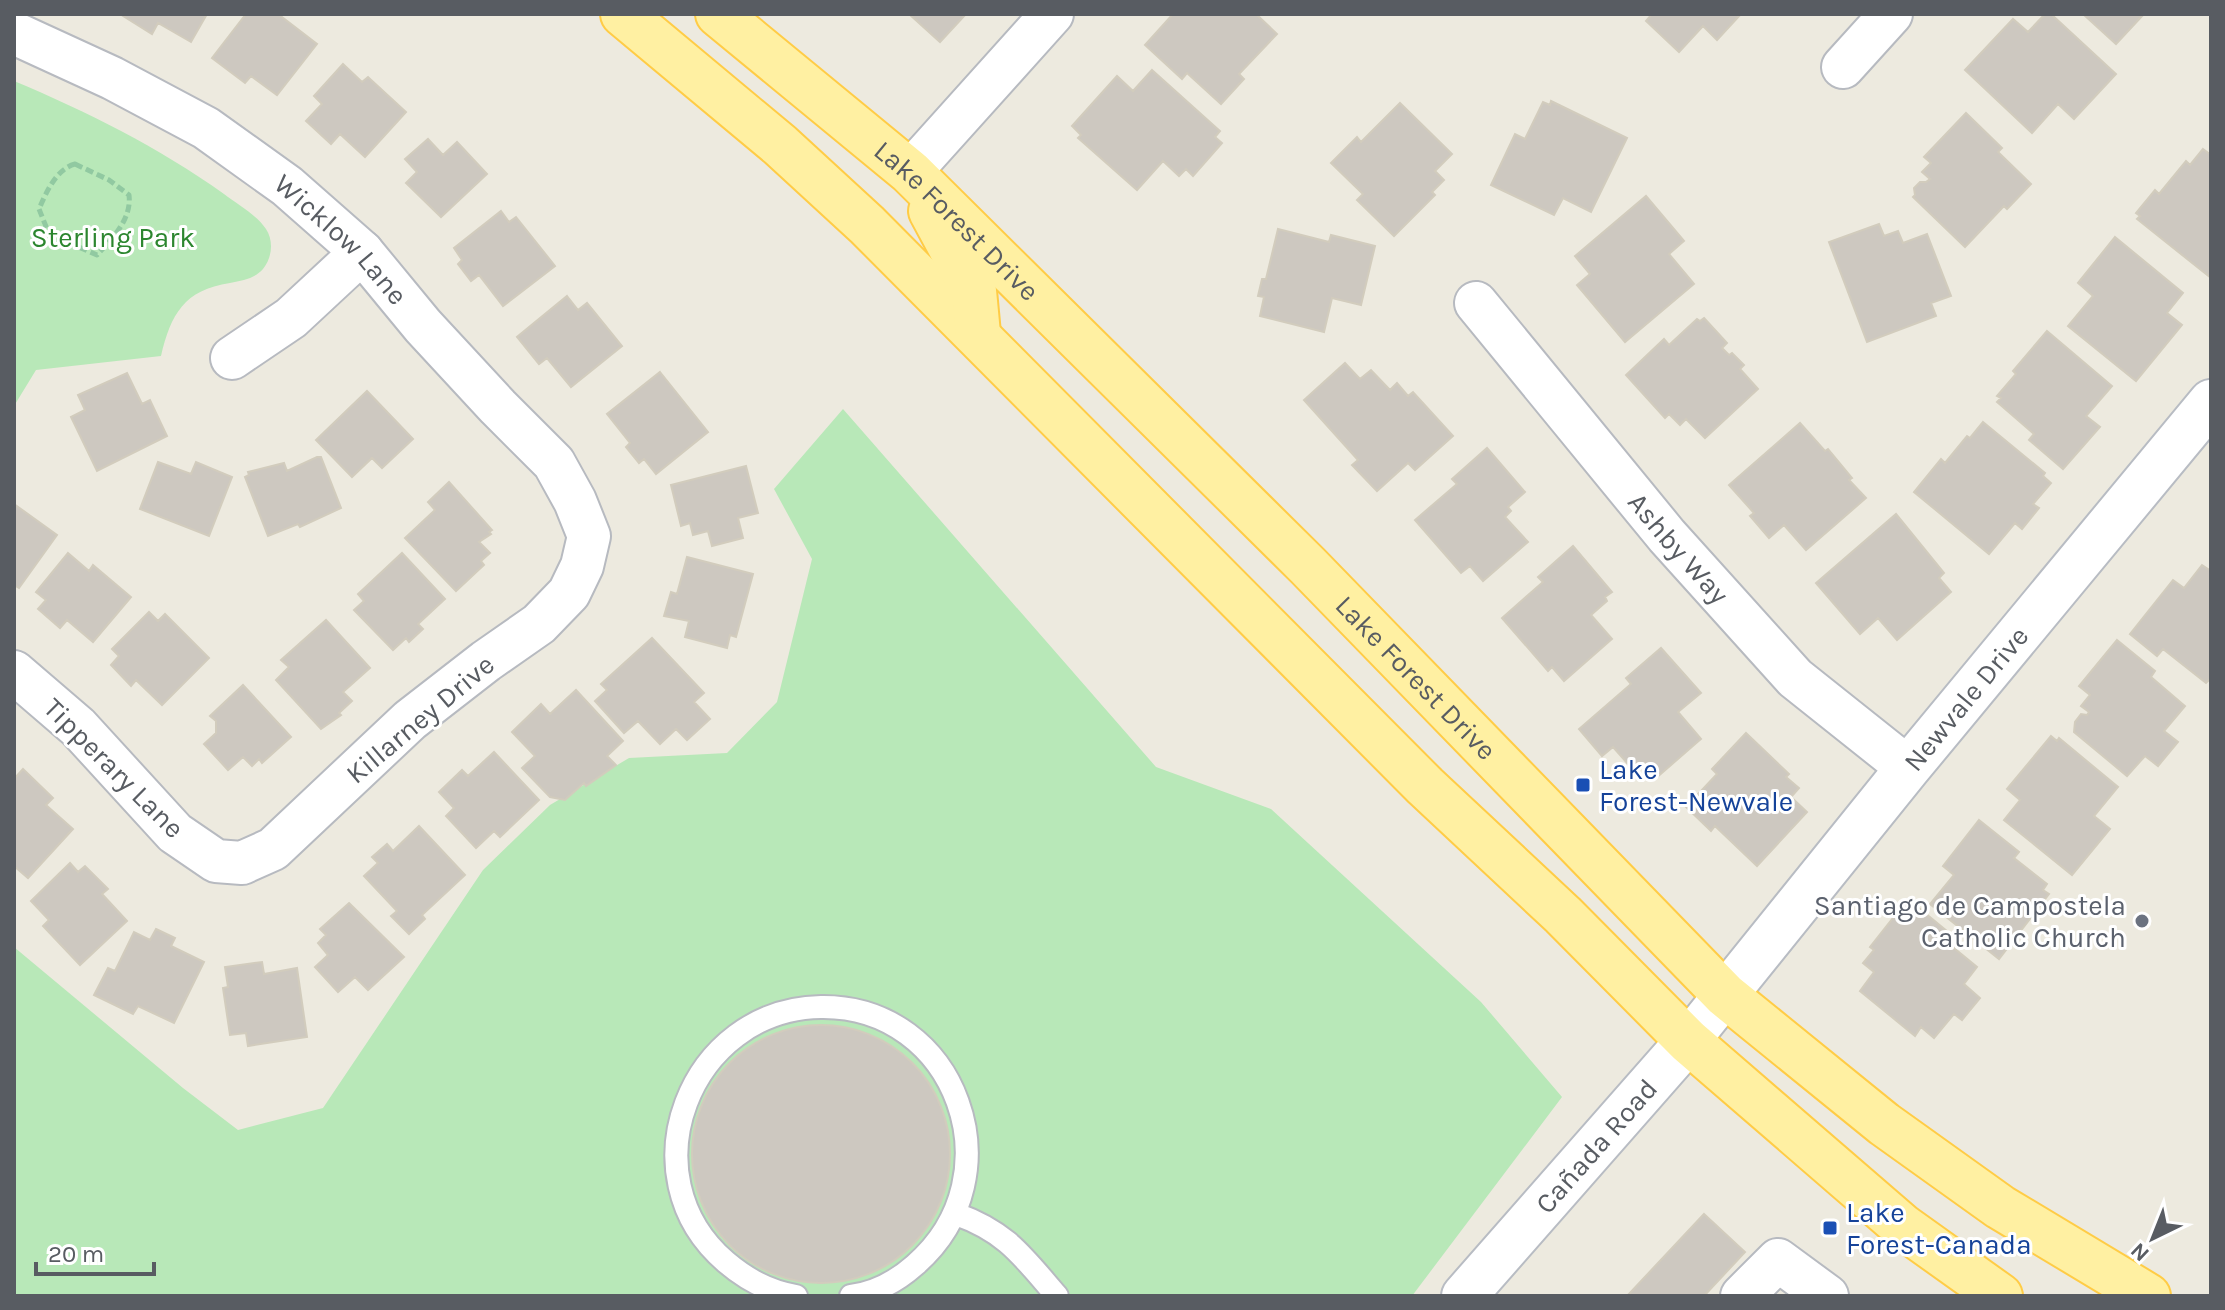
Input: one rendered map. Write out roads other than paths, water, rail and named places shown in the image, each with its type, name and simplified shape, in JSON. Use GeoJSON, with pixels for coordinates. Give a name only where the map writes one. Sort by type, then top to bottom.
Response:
{"type":"FeatureCollection","features":[{"type":"Feature","properties":{"kind":"main road"},"geometry":{"type":"LineString","coordinates":[[623,14],[780,145],[867,225],[1425,786],[1563,915],[1688,1041],[1902,1226],[2000,1296]]}},
{"type":"Feature","properties":{"kind":"main road","name":"Lake Forest Drive"},"geometry":{"type":"LineString","coordinates":[[718,14],[910,172],[1308,566],[1725,995],[1884,1124],[2000,1207],[2148,1296]]}},
{"type":"Feature","properties":{"kind":"main road"},"geometry":{"type":"LineString","coordinates":[[780,145],[827,147],[910,172],[974,291],[978,334]]}},
{"type":"Feature","properties":{"kind":"street"},"geometry":{"type":"LineString","coordinates":[[910,172],[1052,14]]}},
{"type":"Feature","properties":{"kind":"street"},"geometry":{"type":"LineString","coordinates":[[1843,67],[1891,14]]}},
{"type":"Feature","properties":{"kind":"street","name":"Wicklow Lane"},"geometry":{"type":"LineString","coordinates":[[14,33],[112,78],[206,128],[287,186],[362,252],[487,396],[554,463],[575,501],[589,536]]}},
{"type":"Feature","properties":{"kind":"street"},"geometry":{"type":"LineString","coordinates":[[232,358],[291,318],[362,252]]}},
{"type":"Feature","properties":{"kind":"street","name":"Ashby Way"},"geometry":{"type":"LineString","coordinates":[[1476,303],[1667,536],[1795,678],[1908,768]]}},
{"type":"Feature","properties":{"kind":"street","name":"Newvale Drive"},"geometry":{"type":"LineString","coordinates":[[1725,995],[2211,402]]}},
{"type":"Feature","properties":{"kind":"street","name":"Killarney Drive"},"geometry":{"type":"LineString","coordinates":[[216,861],[242,863],[273,849],[410,720],[539,624],[569,593],[582,566],[589,536]]}},
{"type":"Feature","properties":{"kind":"street","name":"Tipperary Lane"},"geometry":{"type":"LineString","coordinates":[[14,672],[78,727],[175,833],[216,861]]}},
{"type":"Feature","properties":{"kind":"street","name":"Cañada Road"},"geometry":{"type":"LineString","coordinates":[[1464,1296],[1725,995]]}},
{"type":"Feature","properties":{"kind":"street"},"geometry":{"type":"LineString","coordinates":[[1742,1296],[1778,1260],[1827,1296]]}},
{"type":"Feature","properties":{"kind":"lane"},"geometry":{"type":"LineString","coordinates":[[796,1296],[781,1294],[743,1277],[711,1249],[689,1214],[677,1174],[677,1132],[688,1092],[711,1057],[742,1030],[780,1012],[821,1007],[863,1012],[901,1030],[932,1057],[955,1093],[967,1133],[967,1174],[956,1214],[933,1250],[902,1277],[864,1294],[851,1296]]}},
{"type":"Feature","properties":{"kind":"lane"},"geometry":{"type":"LineString","coordinates":[[956,1214],[982,1223],[1010,1241],[1057,1296]]}},
{"type":"Feature","properties":{"kind":"place","name":"Lake Forest-Newvale"},"geometry":{"type":"Point","coordinates":[1583,785]}},
{"type":"Feature","properties":{"kind":"place","name":"Santiago de Campostela Catholic Church"},"geometry":{"type":"Point","coordinates":[2142,921]}},
{"type":"Feature","properties":{"kind":"place","name":"Lake Forest-Canada"},"geometry":{"type":"Point","coordinates":[1830,1228]}},
{"type":"Feature","properties":{"kind":"park label","name":"Sterling Park"},"geometry":{"type":"Point","coordinates":[113,237]}}]}
